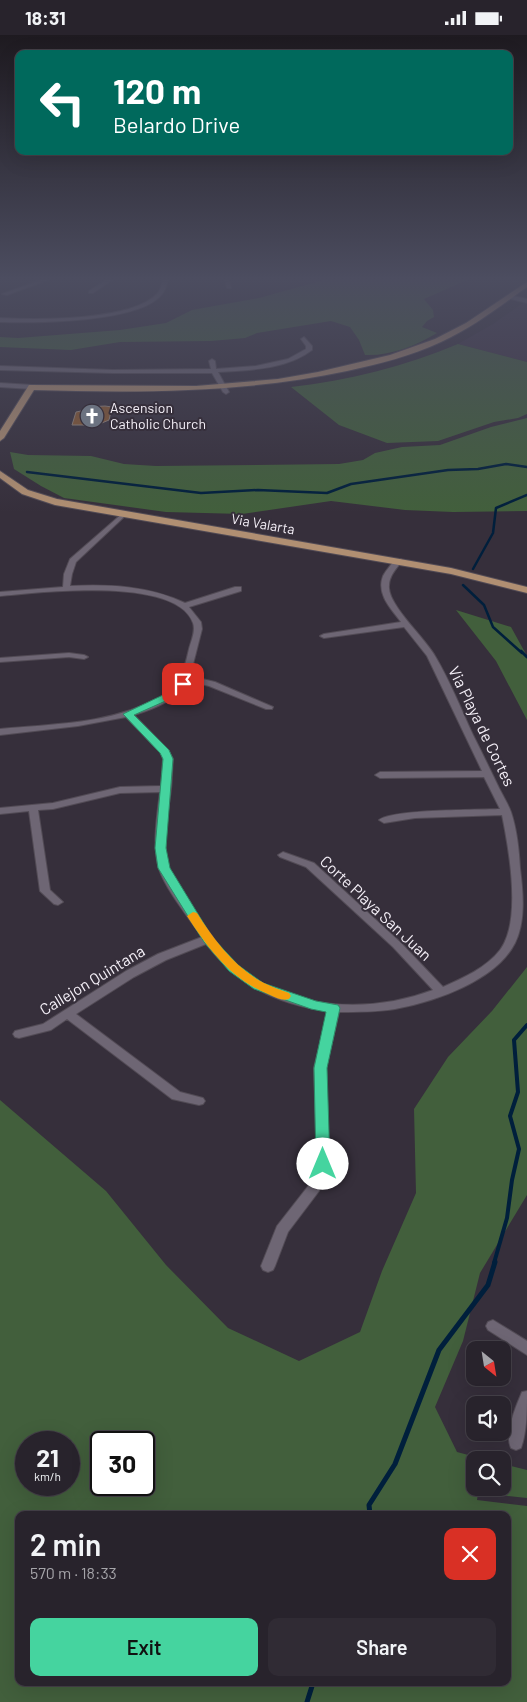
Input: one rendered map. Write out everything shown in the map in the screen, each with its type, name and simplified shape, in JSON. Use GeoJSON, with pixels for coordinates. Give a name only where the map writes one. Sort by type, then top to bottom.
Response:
{"type":"FeatureCollection","features":[{"type":"Feature","properties":{"kind":"main road"},"geometry":{"type":"LineString","coordinates":[[225,390],[340,371],[389,358]]}},
{"type":"Feature","properties":{"kind":"main road"},"geometry":{"type":"LineString","coordinates":[[0,438],[31,389],[141,395],[280,386],[332,378],[408,358]]}},
{"type":"Feature","properties":{"kind":"main road"},"geometry":{"type":"LineString","coordinates":[[332,378],[331,376],[340,371]]}},
{"type":"Feature","properties":{"kind":"main road","name":"Via Valarta"},"geometry":{"type":"LineString","coordinates":[[0,474],[11,484],[37,497],[55,502],[398,561],[483,578],[527,590]]}},
{"type":"Feature","properties":{"kind":"street"},"geometry":{"type":"LineString","coordinates":[[0,368],[130,373],[214,371],[262,366],[300,358]]}},
{"type":"Feature","properties":{"kind":"street"},"geometry":{"type":"LineString","coordinates":[[212,361],[214,371],[225,390]]}},
{"type":"Feature","properties":{"kind":"street"},"geometry":{"type":"LineString","coordinates":[[130,373],[135,363]]}},
{"type":"Feature","properties":{"kind":"street"},"geometry":{"type":"LineString","coordinates":[[0,385],[31,389]]}},
{"type":"Feature","properties":{"kind":"street"},"geometry":{"type":"LineString","coordinates":[[0,390],[31,389]]}},
{"type":"Feature","properties":{"kind":"street"},"geometry":{"type":"LineString","coordinates":[[66,589],[68,574],[74,561],[124,514]]}},
{"type":"Feature","properties":{"kind":"street","name":"Via Playa de Cortes"},"geometry":{"type":"LineString","coordinates":[[128,714],[165,752],[168,759],[160,848],[164,868],[208,939],[234,968],[258,986],[315,1005],[334,1008],[381,1007],[419,1000],[473,978],[500,957],[510,943],[516,927],[517,905],[512,836],[506,812],[432,655],[390,601],[385,588],[387,576],[398,561]]}},
{"type":"Feature","properties":{"kind":"street"},"geometry":{"type":"LineString","coordinates":[[0,594],[66,589],[118,588],[138,590],[165,597],[184,607],[195,618],[198,628],[187,678],[167,697],[128,714],[108,719],[0,732]]}},
{"type":"Feature","properties":{"kind":"street"},"geometry":{"type":"LineString","coordinates":[[184,607],[238,589]]}},
{"type":"Feature","properties":{"kind":"street"},"geometry":{"type":"LineString","coordinates":[[324,636],[406,624]]}},
{"type":"Feature","properties":{"kind":"street"},"geometry":{"type":"LineString","coordinates":[[0,661],[69,655],[84,657]]}},
{"type":"Feature","properties":{"kind":"street"},"geometry":{"type":"LineString","coordinates":[[187,678],[212,684],[269,707]]}},
{"type":"Feature","properties":{"kind":"street"},"geometry":{"type":"LineString","coordinates":[[380,775],[489,774]]}},
{"type":"Feature","properties":{"kind":"street"},"geometry":{"type":"LineString","coordinates":[[0,811],[53,806],[120,790],[166,789]]}},
{"type":"Feature","properties":{"kind":"street"},"geometry":{"type":"LineString","coordinates":[[33,808],[45,891],[58,902]]}},
{"type":"Feature","properties":{"kind":"street"},"geometry":{"type":"LineString","coordinates":[[384,820],[415,815],[506,812]]}},
{"type":"Feature","properties":{"kind":"street","name":"Corte Playa San Juan"},"geometry":{"type":"LineString","coordinates":[[283,855],[310,865],[397,945],[441,992]]}},
{"type":"Feature","properties":{"kind":"street","name":"Callejon Quintana"},"geometry":{"type":"LineString","coordinates":[[19,1034],[47,1027],[130,974],[162,957],[208,939]]}},
{"type":"Feature","properties":{"kind":"street"},"geometry":{"type":"LineString","coordinates":[[268,1266],[282,1230],[315,1187],[323,1164],[320,1068],[334,1008]]}},
{"type":"Feature","properties":{"kind":"street"},"geometry":{"type":"LineString","coordinates":[[68,1014],[176,1096],[199,1101]]}},
{"type":"Feature","properties":{"kind":"street"},"geometry":{"type":"LineString","coordinates":[[493,1326],[527,1349]]}},
{"type":"Feature","properties":{"kind":"street"},"geometry":{"type":"LineString","coordinates":[[516,1443],[520,1414],[527,1397]]}},
{"type":"Feature","properties":{"kind":"shaded area"},"geometry":{"type":"Polygon","coordinates":[[[511,358],[527,358],[527,362],[511,358]]]}},
{"type":"Feature","properties":{"kind":"green space"},"geometry":{"type":"Polygon","coordinates":[[[511,358],[527,362],[527,414],[518,418],[494,422],[438,441],[387,443],[339,425],[291,387],[355,377],[418,359],[511,358]]]}},
{"type":"Feature","properties":{"kind":"green space"},"geometry":{"type":"Polygon","coordinates":[[[527,418],[527,511],[453,512],[405,510],[331,501],[242,514],[166,512],[64,498],[14,469],[10,452],[28,455],[91,456],[124,464],[156,466],[339,464],[363,460],[375,453],[402,447],[440,445],[491,427],[527,418]]]}},
{"type":"Feature","properties":{"kind":"green space"},"geometry":{"type":"Polygon","coordinates":[[[456,610],[511,627],[527,656],[527,720],[496,661],[456,610]]]}},
{"type":"Feature","properties":{"kind":"green space"},"geometry":{"type":"Polygon","coordinates":[[[527,967],[527,1195],[480,1273],[463,1341],[435,1407],[457,1452],[466,1454],[466,1496],[478,1496],[477,1500],[527,1506],[527,1702],[0,1702],[0,1100],[106,1191],[166,1265],[228,1328],[299,1361],[360,1332],[382,1271],[416,1193],[414,1109],[448,1057],[492,1011],[527,967]]]}},
{"type":"Feature","properties":{"kind":"green space"},"geometry":{"type":"Polygon","coordinates":[[[511,1466],[527,1470],[527,1498],[507,1496],[511,1496],[511,1466]]]}},
{"type":"Feature","properties":{"kind":"building","name":"Ascension Catholic Church"},"geometry":{"type":"Polygon","coordinates":[[[87,407],[112,407],[109,420],[97,425],[72,425],[76,412],[86,410],[87,407]]]}},
{"type":"Feature","properties":{"kind":"waterway"},"geometry":{"type":"LineString","coordinates":[[27,472],[201,493],[258,490],[327,493],[351,484],[448,470],[478,469],[506,464],[527,467]]}},
{"type":"Feature","properties":{"kind":"waterway"},"geometry":{"type":"LineString","coordinates":[[473,569],[493,533],[496,508],[527,495]]}},
{"type":"Feature","properties":{"kind":"waterway"},"geometry":{"type":"LineString","coordinates":[[463,585],[484,605],[493,627],[522,653]]}},
{"type":"Feature","properties":{"kind":"waterway"},"geometry":{"type":"LineString","coordinates":[[521,651],[527,657]]}},
{"type":"Feature","properties":{"kind":"waterway"},"geometry":{"type":"LineString","coordinates":[[494,1263],[507,1218],[512,1180],[519,1149],[510,1116],[518,1092],[514,1040],[527,1025]]}},
{"type":"Feature","properties":{"kind":"waterway"},"geometry":{"type":"LineString","coordinates":[[370,1511],[369,1505],[395,1464],[439,1350],[488,1285],[495,1262]]}},
{"type":"Feature","properties":{"kind":"waterway"},"geometry":{"type":"LineString","coordinates":[[307,1702],[312,1686]]}},
{"type":"Feature","properties":{"kind":"slow traffic"},"geometry":{"type":"LineString","coordinates":[[193,916],[208,939],[234,968],[258,986],[285,996]]}},
{"type":"Feature","properties":{"kind":"place","name":"Ascension Catholic Church"},"geometry":{"type":"Point","coordinates":[92,416]}},
{"type":"Feature","properties":{"kind":"route"},"geometry":{"type":"LineString","coordinates":[[183,684],[167,697],[128,714],[165,752],[168,759],[160,848],[164,868],[208,939],[234,968],[258,986],[282,996],[334,1008],[320,1068],[323,1164]]}}]}
